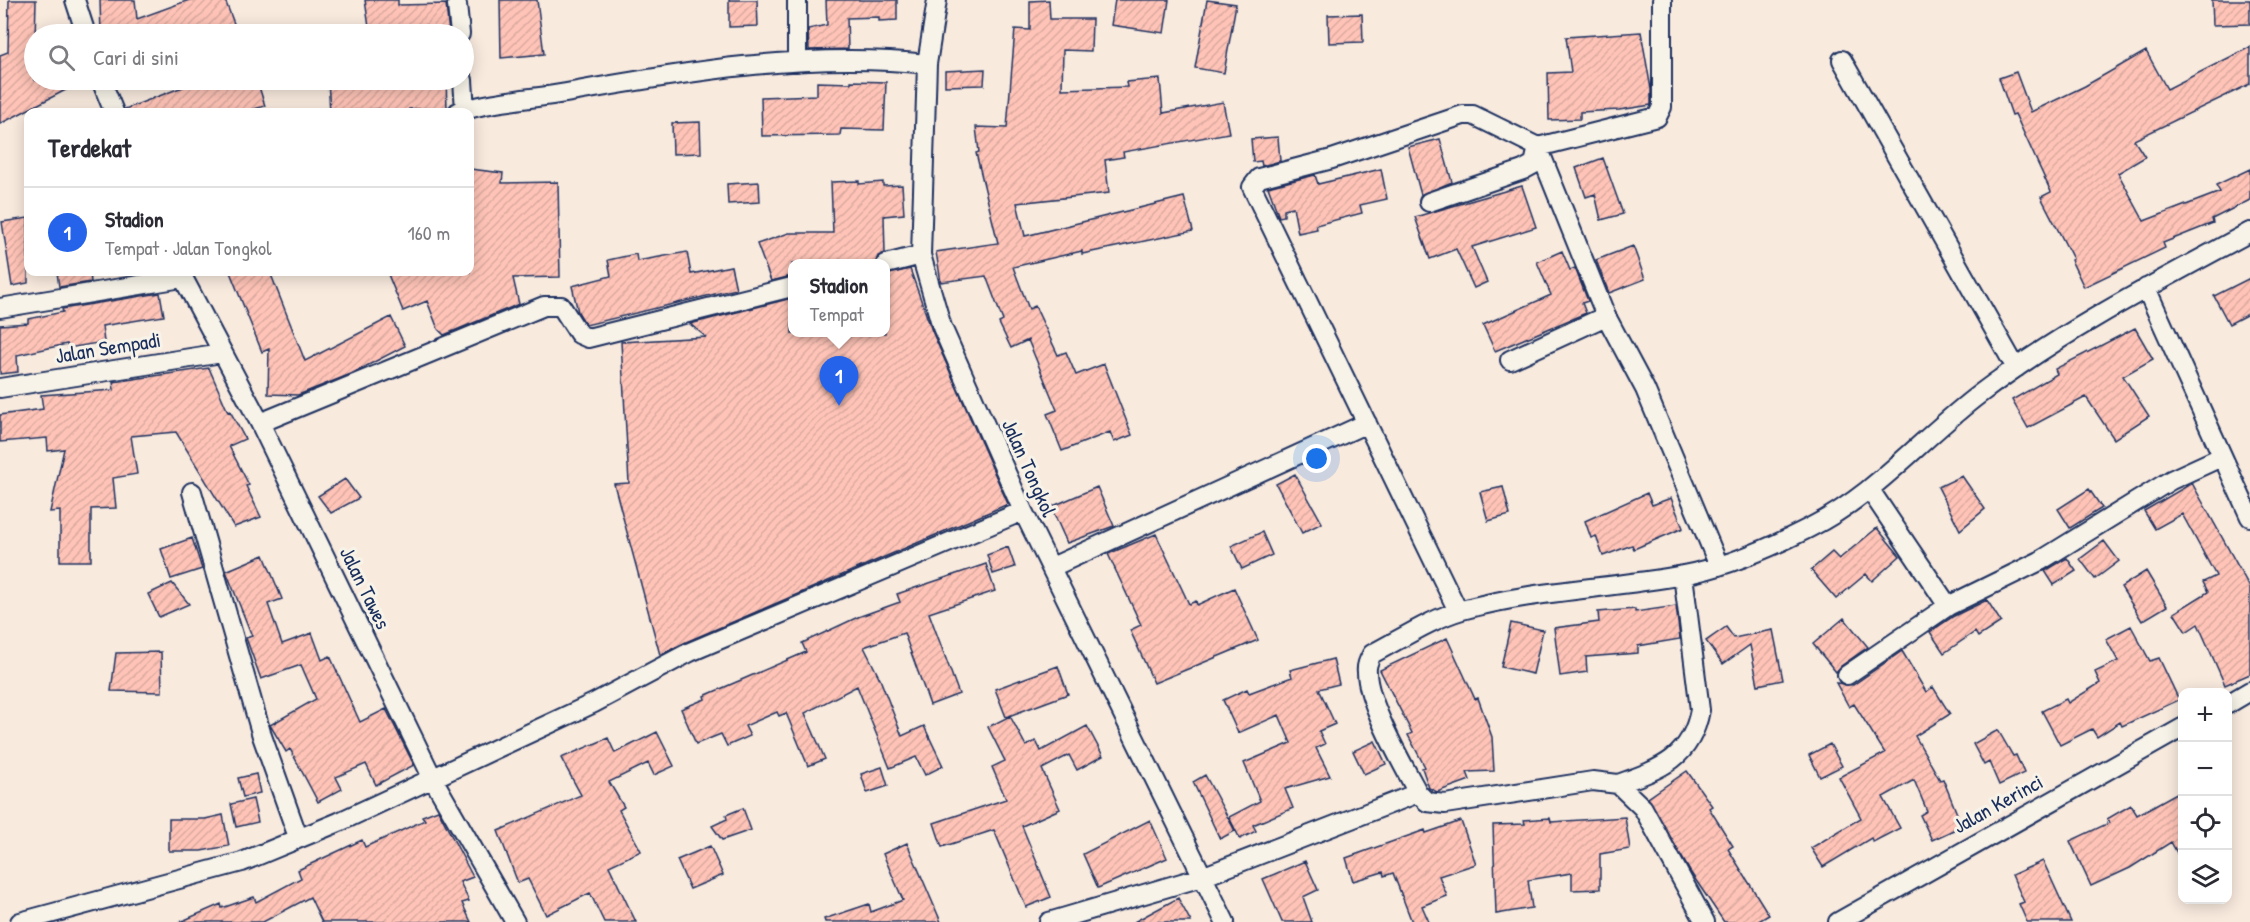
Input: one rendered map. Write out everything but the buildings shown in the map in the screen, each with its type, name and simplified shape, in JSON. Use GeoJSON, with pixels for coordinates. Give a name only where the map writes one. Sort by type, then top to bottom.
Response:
{"type":"FeatureCollection","features":[{"type":"Feature","properties":{"kind":"street"},"geometry":{"type":"LineString","coordinates":[[75,0],[83,24]]}},
{"type":"Feature","properties":{"kind":"street"},"geometry":{"type":"LineString","coordinates":[[797,0],[797,62]]}},
{"type":"Feature","properties":{"kind":"street","name":"Jalan Tongkol"},"geometry":{"type":"LineString","coordinates":[[937,0],[927,64],[921,255],[942,327],[1023,512],[1225,922]]}},
{"type":"Feature","properties":{"kind":"street"},"geometry":{"type":"LineString","coordinates":[[1458,611],[1252,191],[1253,183],[1463,115],[1473,115],[1538,147],[1657,117],[1662,107],[1662,0]]}},
{"type":"Feature","properties":{"kind":"street"},"geometry":{"type":"LineString","coordinates":[[457,5],[459,24]]}},
{"type":"Feature","properties":{"kind":"street"},"geometry":{"type":"LineString","coordinates":[[474,109],[651,78],[797,62],[877,58],[927,64]]}},
{"type":"Feature","properties":{"kind":"street"},"geometry":{"type":"LineString","coordinates":[[1842,60],[2016,368]]}},
{"type":"Feature","properties":{"kind":"street"},"geometry":{"type":"LineString","coordinates":[[105,90],[112,108]]}},
{"type":"Feature","properties":{"kind":"street"},"geometry":{"type":"LineString","coordinates":[[462,108],[463,90]]}},
{"type":"Feature","properties":{"kind":"street"},"geometry":{"type":"LineString","coordinates":[[1429,202],[1523,170],[1534,164],[1538,147]]}},
{"type":"Feature","properties":{"kind":"street"},"geometry":{"type":"LineString","coordinates":[[1538,147],[1606,316],[1645,389],[1719,566]]}},
{"type":"Feature","properties":{"kind":"street"},"geometry":{"type":"LineString","coordinates":[[1683,575],[1700,710],[1697,730],[1688,746],[1676,756],[1649,773],[1618,784],[1593,781],[1445,804],[1427,802],[1418,793],[1401,762],[1373,698],[1367,665],[1372,654],[1458,611],[1534,594],[1683,575],[1719,566],[1810,528],[1870,490],[1978,395],[2016,368],[2146,288],[2250,232]]}},
{"type":"Feature","properties":{"kind":"street"},"geometry":{"type":"LineString","coordinates":[[890,263],[921,255]]}},
{"type":"Feature","properties":{"kind":"street"},"geometry":{"type":"LineString","coordinates":[[0,308],[176,276]]}},
{"type":"Feature","properties":{"kind":"street","name":"Jalan Tawes"},"geometry":{"type":"LineString","coordinates":[[182,276],[260,423],[433,779],[515,922]]}},
{"type":"Feature","properties":{"kind":"street"},"geometry":{"type":"LineString","coordinates":[[260,423],[544,306],[561,306],[579,334],[588,338],[788,288]]}},
{"type":"Feature","properties":{"kind":"street"},"geometry":{"type":"LineString","coordinates":[[2146,288],[2221,457],[2250,516]]}},
{"type":"Feature","properties":{"kind":"street"},"geometry":{"type":"LineString","coordinates":[[1510,360],[1606,316]]}},
{"type":"Feature","properties":{"kind":"street","name":"Jalan Sempadi"},"geometry":{"type":"LineString","coordinates":[[0,388],[222,353]]}},
{"type":"Feature","properties":{"kind":"street"},"geometry":{"type":"LineString","coordinates":[[1052,567],[1367,423]]}},
{"type":"Feature","properties":{"kind":"street"},"geometry":{"type":"LineString","coordinates":[[1847,675],[1948,606],[2040,561],[2171,480],[2221,457]]}},
{"type":"Feature","properties":{"kind":"street"},"geometry":{"type":"LineString","coordinates":[[1870,490],[1948,606]]}},
{"type":"Feature","properties":{"kind":"street"},"geometry":{"type":"LineString","coordinates":[[192,492],[261,736],[298,837]]}},
{"type":"Feature","properties":{"kind":"street"},"geometry":{"type":"LineString","coordinates":[[20,922],[67,915],[242,862],[339,822],[433,779],[594,703],[690,652],[1023,512]]}},
{"type":"Feature","properties":{"kind":"street"},"geometry":{"type":"LineString","coordinates":[[2232,702],[2250,691]]}},
{"type":"Feature","properties":{"kind":"street","name":"Jalan Kerinci"},"geometry":{"type":"LineString","coordinates":[[1838,922],[2178,730]]}},
{"type":"Feature","properties":{"kind":"street"},"geometry":{"type":"LineString","coordinates":[[1618,784],[1643,808],[1705,922]]}},
{"type":"Feature","properties":{"kind":"street"},"geometry":{"type":"LineString","coordinates":[[1049,922],[1202,877],[1418,793]]}},
{"type":"Feature","properties":{"kind":"place","name":"Stadion"},"geometry":{"type":"Point","coordinates":[839,406]}}]}
